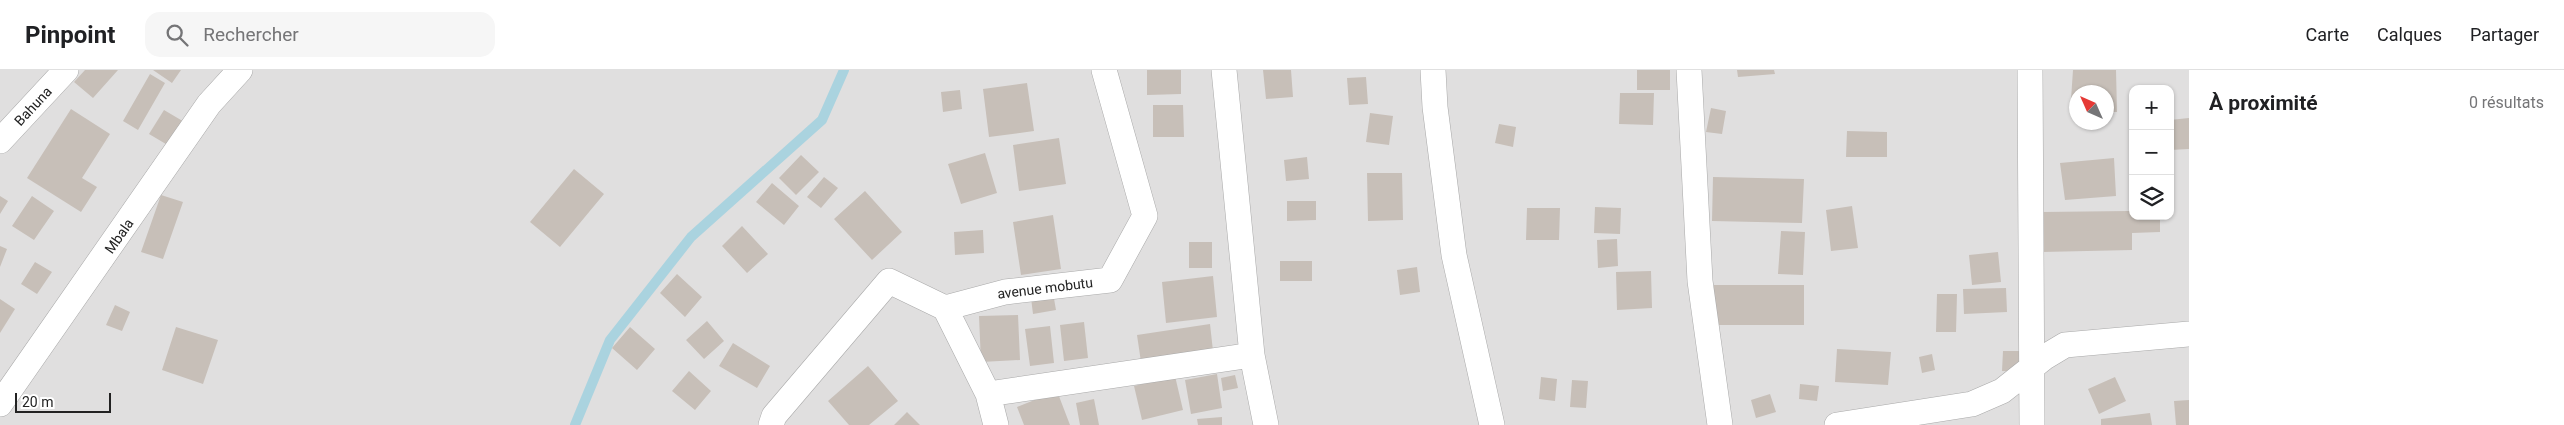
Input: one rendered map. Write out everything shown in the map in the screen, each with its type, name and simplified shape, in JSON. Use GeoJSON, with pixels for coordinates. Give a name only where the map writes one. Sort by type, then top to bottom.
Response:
{"type":"FeatureCollection","features":[{"type":"Feature","properties":{"kind":"street","name":"Bahuna"},"geometry":{"type":"LineString","coordinates":[[0,141],[66,70]]}},
{"type":"Feature","properties":{"kind":"street","name":"Mbala"},"geometry":{"type":"LineString","coordinates":[[0,404],[209,104],[240,70]]}},
{"type":"Feature","properties":{"kind":"street","name":"avenue mobutu"},"geometry":{"type":"LineString","coordinates":[[945,308],[1005,292],[1110,280],[1145,216],[1104,70]]}},
{"type":"Feature","properties":{"kind":"street"},"geometry":{"type":"LineString","coordinates":[[1224,70],[1252,355],[1266,425]]}},
{"type":"Feature","properties":{"kind":"street"},"geometry":{"type":"LineString","coordinates":[[1432,70],[1454,255],[1492,425]]}},
{"type":"Feature","properties":{"kind":"street"},"geometry":{"type":"LineString","coordinates":[[1689,70],[1700,281],[1720,425]]}},
{"type":"Feature","properties":{"kind":"street"},"geometry":{"type":"LineString","coordinates":[[2030,70],[2032,425]]}},
{"type":"Feature","properties":{"kind":"street"},"geometry":{"type":"LineString","coordinates":[[771,425],[774,416],[888,281],[945,308],[988,394],[996,425]]}},
{"type":"Feature","properties":{"kind":"street"},"geometry":{"type":"LineString","coordinates":[[1837,425],[1972,404],[2002,391],[2065,345],[2189,334]]}},
{"type":"Feature","properties":{"kind":"street"},"geometry":{"type":"LineString","coordinates":[[988,394],[1252,355]]}},
{"type":"Feature","properties":{"kind":"shaded area"},"geometry":{"type":"Polygon","coordinates":[[[0,70],[2189,70],[2189,425],[0,425],[0,70]]]}},
{"type":"Feature","properties":{"kind":"building"},"geometry":{"type":"Polygon","coordinates":[[[85,70],[118,70],[93,98],[74,82],[85,70]]]}},
{"type":"Feature","properties":{"kind":"building"},"geometry":{"type":"Polygon","coordinates":[[[153,70],[181,70],[172,83],[153,70]]]}},
{"type":"Feature","properties":{"kind":"building"},"geometry":{"type":"Polygon","coordinates":[[[1147,70],[1181,70],[1181,94],[1147,95],[1147,70]]]}},
{"type":"Feature","properties":{"kind":"building"},"geometry":{"type":"Polygon","coordinates":[[[1263,70],[1291,70],[1293,97],[1266,99],[1263,70]]]}},
{"type":"Feature","properties":{"kind":"building"},"geometry":{"type":"Polygon","coordinates":[[[1637,70],[1670,70],[1670,90],[1637,90],[1637,70]]]}},
{"type":"Feature","properties":{"kind":"building"},"geometry":{"type":"Polygon","coordinates":[[[1737,70],[1774,70],[1775,74],[1738,77],[1737,70]]]}},
{"type":"Feature","properties":{"kind":"building"},"geometry":{"type":"Polygon","coordinates":[[[2073,70],[2116,70],[2117,112],[2114,112],[2114,85],[2072,85],[2073,70]]]}},
{"type":"Feature","properties":{"kind":"building"},"geometry":{"type":"Polygon","coordinates":[[[150,74],[165,83],[138,130],[123,121],[150,74]]]}},
{"type":"Feature","properties":{"kind":"building"},"geometry":{"type":"Polygon","coordinates":[[[1366,77],[1368,104],[1349,105],[1347,78],[1366,77]]]}},
{"type":"Feature","properties":{"kind":"building"},"geometry":{"type":"Polygon","coordinates":[[[1027,83],[1034,131],[989,137],[983,89],[1027,83]]]}},
{"type":"Feature","properties":{"kind":"building"},"geometry":{"type":"Polygon","coordinates":[[[960,90],[962,109],[943,112],[941,92],[960,90]]]}},
{"type":"Feature","properties":{"kind":"building"},"geometry":{"type":"Polygon","coordinates":[[[1620,93],[1654,93],[1653,125],[1619,124],[1620,93]]]}},
{"type":"Feature","properties":{"kind":"building"},"geometry":{"type":"Polygon","coordinates":[[[1153,105],[1183,105],[1184,137],[1153,137],[1153,105]]]}},
{"type":"Feature","properties":{"kind":"building"},"geometry":{"type":"Polygon","coordinates":[[[1711,108],[1726,111],[1722,134],[1706,132],[1711,108]]]}},
{"type":"Feature","properties":{"kind":"building"},"geometry":{"type":"Polygon","coordinates":[[[71,109],[110,134],[82,178],[97,187],[81,212],[27,178],[71,109]]]}},
{"type":"Feature","properties":{"kind":"building"},"geometry":{"type":"Polygon","coordinates":[[[164,110],[186,123],[171,147],[149,134],[164,110]]]}},
{"type":"Feature","properties":{"kind":"building"},"geometry":{"type":"Polygon","coordinates":[[[1370,113],[1393,116],[1389,145],[1366,142],[1370,113]]]}},
{"type":"Feature","properties":{"kind":"building"},"geometry":{"type":"Polygon","coordinates":[[[2189,118],[2189,149],[2174,150],[2174,120],[2189,118]]]}},
{"type":"Feature","properties":{"kind":"building"},"geometry":{"type":"Polygon","coordinates":[[[1499,124],[1516,127],[1513,147],[1495,143],[1499,124]]]}},
{"type":"Feature","properties":{"kind":"building"},"geometry":{"type":"Polygon","coordinates":[[[1847,131],[1887,132],[1887,157],[1846,157],[1847,131]]]}},
{"type":"Feature","properties":{"kind":"building"},"geometry":{"type":"Polygon","coordinates":[[[1059,138],[1066,184],[1019,191],[1013,145],[1059,138]]]}},
{"type":"Feature","properties":{"kind":"building"},"geometry":{"type":"Polygon","coordinates":[[[985,153],[997,193],[961,204],[948,164],[985,153]]]}},
{"type":"Feature","properties":{"kind":"building"},"geometry":{"type":"Polygon","coordinates":[[[801,155],[819,172],[796,195],[779,178],[801,155]]]}},
{"type":"Feature","properties":{"kind":"building"},"geometry":{"type":"Polygon","coordinates":[[[1307,157],[1309,179],[1286,181],[1284,160],[1307,157]]]}},
{"type":"Feature","properties":{"kind":"building"},"geometry":{"type":"Polygon","coordinates":[[[2114,158],[2116,196],[2065,200],[2060,163],[2114,158]]]}},
{"type":"Feature","properties":{"kind":"building"},"geometry":{"type":"Polygon","coordinates":[[[574,169],[604,194],[560,247],[530,222],[574,169]]]}},
{"type":"Feature","properties":{"kind":"building"},"geometry":{"type":"Polygon","coordinates":[[[1367,173],[1402,173],[1403,220],[1368,221],[1367,173]]]}},
{"type":"Feature","properties":{"kind":"building"},"geometry":{"type":"Polygon","coordinates":[[[824,177],[838,188],[821,208],[807,197],[824,177]]]}},
{"type":"Feature","properties":{"kind":"building"},"geometry":{"type":"Polygon","coordinates":[[[1713,177],[1804,179],[1802,223],[1712,221],[1713,177]]]}},
{"type":"Feature","properties":{"kind":"building"},"geometry":{"type":"Polygon","coordinates":[[[772,183],[799,206],[784,225],[756,202],[772,183]]]}},
{"type":"Feature","properties":{"kind":"building"},"geometry":{"type":"Polygon","coordinates":[[[865,191],[902,232],[872,260],[834,219],[865,191]]]}},
{"type":"Feature","properties":{"kind":"building"},"geometry":{"type":"Polygon","coordinates":[[[161,195],[183,202],[163,259],[141,252],[161,195]]]}},
{"type":"Feature","properties":{"kind":"building"},"geometry":{"type":"Polygon","coordinates":[[[0,196],[8,201],[0,214],[0,196]]]}},
{"type":"Feature","properties":{"kind":"building"},"geometry":{"type":"Polygon","coordinates":[[[32,196],[54,211],[34,240],[12,226],[32,196]]]}},
{"type":"Feature","properties":{"kind":"building"},"geometry":{"type":"Polygon","coordinates":[[[1287,201],[1316,201],[1316,220],[1287,221],[1287,201]]]}},
{"type":"Feature","properties":{"kind":"building"},"geometry":{"type":"Polygon","coordinates":[[[1852,206],[1858,248],[1831,251],[1826,210],[1852,206]]]}},
{"type":"Feature","properties":{"kind":"building"},"geometry":{"type":"Polygon","coordinates":[[[1595,207],[1621,208],[1620,234],[1594,233],[1595,207]]]}},
{"type":"Feature","properties":{"kind":"building"},"geometry":{"type":"Polygon","coordinates":[[[1527,208],[1560,208],[1559,240],[1526,240],[1527,208]]]}},
{"type":"Feature","properties":{"kind":"building"},"geometry":{"type":"Polygon","coordinates":[[[2129,211],[2129,220],[2160,220],[2160,232],[2132,233],[2132,250],[2042,252],[2042,212],[2129,211]]]}},
{"type":"Feature","properties":{"kind":"building"},"geometry":{"type":"Polygon","coordinates":[[[1053,215],[1061,269],[1021,275],[1013,222],[1053,215]]]}},
{"type":"Feature","properties":{"kind":"building"},"geometry":{"type":"Polygon","coordinates":[[[742,226],[768,254],[747,273],[722,246],[742,226]]]}},
{"type":"Feature","properties":{"kind":"building"},"geometry":{"type":"Polygon","coordinates":[[[983,230],[984,253],[955,255],[954,232],[983,230]]]}},
{"type":"Feature","properties":{"kind":"building"},"geometry":{"type":"Polygon","coordinates":[[[1781,231],[1805,232],[1803,275],[1778,274],[1781,231]]]}},
{"type":"Feature","properties":{"kind":"building"},"geometry":{"type":"Polygon","coordinates":[[[1617,239],[1618,266],[1598,268],[1597,240],[1617,239]]]}},
{"type":"Feature","properties":{"kind":"building"},"geometry":{"type":"Polygon","coordinates":[[[1189,242],[1212,242],[1212,268],[1189,268],[1189,242]]]}},
{"type":"Feature","properties":{"kind":"building"},"geometry":{"type":"Polygon","coordinates":[[[0,246],[7,249],[0,267],[0,246]]]}},
{"type":"Feature","properties":{"kind":"building"},"geometry":{"type":"Polygon","coordinates":[[[1998,252],[2001,282],[1972,285],[1969,255],[1998,252]]]}},
{"type":"Feature","properties":{"kind":"building"},"geometry":{"type":"Polygon","coordinates":[[[1280,261],[1312,261],[1312,281],[1280,281],[1280,261]]]}},
{"type":"Feature","properties":{"kind":"building"},"geometry":{"type":"Polygon","coordinates":[[[35,262],[52,272],[37,294],[21,284],[35,262]]]}},
{"type":"Feature","properties":{"kind":"building"},"geometry":{"type":"Polygon","coordinates":[[[1417,267],[1420,292],[1400,295],[1397,270],[1417,267]]]}},
{"type":"Feature","properties":{"kind":"building"},"geometry":{"type":"Polygon","coordinates":[[[1651,271],[1652,308],[1617,310],[1616,272],[1651,271]]]}},
{"type":"Feature","properties":{"kind":"building"},"geometry":{"type":"Polygon","coordinates":[[[677,274],[702,297],[685,317],[660,293],[677,274]]]}},
{"type":"Feature","properties":{"kind":"building"},"geometry":{"type":"Polygon","coordinates":[[[1213,276],[1217,317],[1166,323],[1162,282],[1213,276]]]}},
{"type":"Feature","properties":{"kind":"building"},"geometry":{"type":"Polygon","coordinates":[[[1714,285],[1804,285],[1804,325],[1714,325],[1714,285]]]}},
{"type":"Feature","properties":{"kind":"building"},"geometry":{"type":"Polygon","coordinates":[[[2006,288],[2007,312],[1964,314],[1963,289],[2006,288]]]}},
{"type":"Feature","properties":{"kind":"building"},"geometry":{"type":"Polygon","coordinates":[[[1053,293],[1056,310],[1033,314],[1031,298],[1053,293]]]}},
{"type":"Feature","properties":{"kind":"building"},"geometry":{"type":"Polygon","coordinates":[[[1937,294],[1957,294],[1956,332],[1936,332],[1937,294]]]}},
{"type":"Feature","properties":{"kind":"building"},"geometry":{"type":"Polygon","coordinates":[[[0,299],[15,309],[0,333],[0,299]]]}},
{"type":"Feature","properties":{"kind":"building"},"geometry":{"type":"Polygon","coordinates":[[[115,305],[130,312],[122,331],[106,325],[115,305]]]}},
{"type":"Feature","properties":{"kind":"building"},"geometry":{"type":"Polygon","coordinates":[[[1018,315],[1020,360],[981,362],[979,316],[1018,315]]]}},
{"type":"Feature","properties":{"kind":"building"},"geometry":{"type":"Polygon","coordinates":[[[707,321],[724,341],[704,359],[686,340],[707,321]]]}},
{"type":"Feature","properties":{"kind":"building"},"geometry":{"type":"Polygon","coordinates":[[[1084,322],[1088,358],[1064,361],[1060,325],[1084,322]]]}},
{"type":"Feature","properties":{"kind":"building"},"geometry":{"type":"Polygon","coordinates":[[[1210,324],[1213,351],[1141,362],[1137,335],[1210,324]]]}},
{"type":"Feature","properties":{"kind":"building"},"geometry":{"type":"Polygon","coordinates":[[[1050,326],[1054,363],[1030,366],[1025,329],[1050,326]]]}},
{"type":"Feature","properties":{"kind":"building"},"geometry":{"type":"Polygon","coordinates":[[[176,327],[218,340],[203,384],[162,370],[176,327]]]}},
{"type":"Feature","properties":{"kind":"building"},"geometry":{"type":"Polygon","coordinates":[[[630,327],[655,349],[637,370],[612,348],[630,327]]]}},
{"type":"Feature","properties":{"kind":"building"},"geometry":{"type":"Polygon","coordinates":[[[733,343],[770,366],[757,388],[719,366],[733,343]]]}},
{"type":"Feature","properties":{"kind":"building"},"geometry":{"type":"Polygon","coordinates":[[[1837,349],[1891,352],[1888,385],[1835,382],[1837,349]]]}},
{"type":"Feature","properties":{"kind":"building"},"geometry":{"type":"Polygon","coordinates":[[[2003,351],[2023,351],[2023,372],[2002,371],[2003,351]]]}},
{"type":"Feature","properties":{"kind":"building"},"geometry":{"type":"Polygon","coordinates":[[[1932,354],[1935,370],[1922,373],[1919,357],[1932,354]]]}},
{"type":"Feature","properties":{"kind":"building"},"geometry":{"type":"Polygon","coordinates":[[[868,366],[898,401],[869,425],[849,425],[828,401],[868,366]]]}},
{"type":"Feature","properties":{"kind":"building"},"geometry":{"type":"Polygon","coordinates":[[[689,371],[711,391],[695,410],[672,391],[689,371]]]}},
{"type":"Feature","properties":{"kind":"building"},"geometry":{"type":"Polygon","coordinates":[[[1217,374],[1222,408],[1191,414],[1185,380],[1217,374]]]}},
{"type":"Feature","properties":{"kind":"building"},"geometry":{"type":"Polygon","coordinates":[[[1235,375],[1238,388],[1223,391],[1221,378],[1235,375]]]}},
{"type":"Feature","properties":{"kind":"building"},"geometry":{"type":"Polygon","coordinates":[[[1175,376],[1183,410],[1142,420],[1134,386],[1175,376]]]}},
{"type":"Feature","properties":{"kind":"building"},"geometry":{"type":"Polygon","coordinates":[[[1541,377],[1557,379],[1555,401],[1539,399],[1541,377]]]}},
{"type":"Feature","properties":{"kind":"building"},"geometry":{"type":"Polygon","coordinates":[[[2115,377],[2126,401],[2099,414],[2088,389],[2115,377]]]}},
{"type":"Feature","properties":{"kind":"building"},"geometry":{"type":"Polygon","coordinates":[[[1572,380],[1588,381],[1586,408],[1570,407],[1572,380]]]}},
{"type":"Feature","properties":{"kind":"building"},"geometry":{"type":"Polygon","coordinates":[[[1800,384],[1819,386],[1817,401],[1799,399],[1800,384]]]}},
{"type":"Feature","properties":{"kind":"building"},"geometry":{"type":"Polygon","coordinates":[[[1057,391],[1070,425],[1024,425],[1017,407],[1057,391]]]}},
{"type":"Feature","properties":{"kind":"building"},"geometry":{"type":"Polygon","coordinates":[[[1770,394],[1776,412],[1756,418],[1751,400],[1770,394]]]}},
{"type":"Feature","properties":{"kind":"building"},"geometry":{"type":"Polygon","coordinates":[[[1094,399],[1099,425],[1080,425],[1076,403],[1094,399]]]}},
{"type":"Feature","properties":{"kind":"building"},"geometry":{"type":"Polygon","coordinates":[[[2189,400],[2189,425],[2176,425],[2174,401],[2189,400]]]}},
{"type":"Feature","properties":{"kind":"building"},"geometry":{"type":"Polygon","coordinates":[[[907,412],[920,425],[894,425],[907,412]]]}},
{"type":"Feature","properties":{"kind":"building"},"geometry":{"type":"Polygon","coordinates":[[[2150,413],[2152,425],[2101,425],[2101,419],[2150,413]]]}},
{"type":"Feature","properties":{"kind":"building"},"geometry":{"type":"Polygon","coordinates":[[[1222,417],[1222,425],[1198,425],[1197,419],[1222,417]]]}},
{"type":"Feature","properties":{"kind":"waterway"},"geometry":{"type":"LineString","coordinates":[[575,425],[610,340],[691,237],[822,120],[844,70]]}}]}
